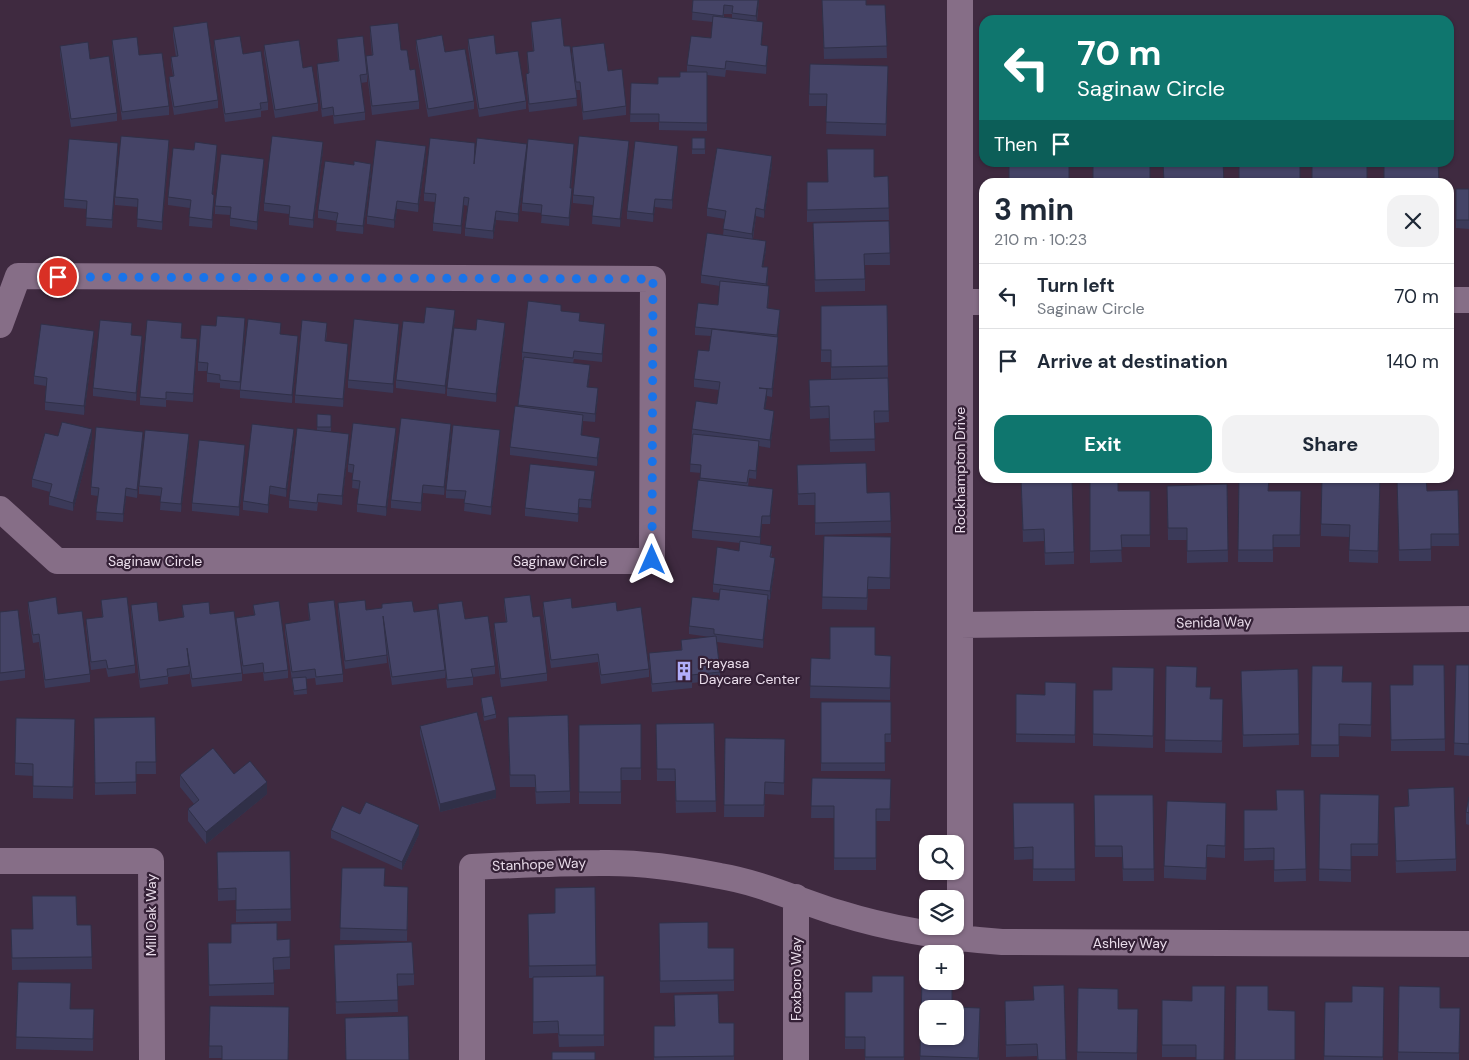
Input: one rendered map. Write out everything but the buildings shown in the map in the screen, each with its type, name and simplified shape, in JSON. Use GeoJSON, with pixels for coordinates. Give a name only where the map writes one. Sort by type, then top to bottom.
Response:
{"type":"FeatureCollection","features":[{"type":"Feature","properties":{"kind":"street","name":"Rockhampton Drive"},"geometry":{"type":"LineString","coordinates":[[960,0],[972,302],[960,625],[960,939]]}},
{"type":"Feature","properties":{"kind":"street","name":"Saginaw Circle"},"geometry":{"type":"LineString","coordinates":[[0,325],[18,276],[653,279],[652,560],[57,560],[0,509]]}},
{"type":"Feature","properties":{"kind":"street"},"geometry":{"type":"LineString","coordinates":[[1454,300],[1469,300]]}},
{"type":"Feature","properties":{"kind":"street","name":"Senida Way"},"geometry":{"type":"LineString","coordinates":[[960,625],[1469,619]]}},
{"type":"Feature","properties":{"kind":"street","name":"Mill Oak Way"},"geometry":{"type":"LineString","coordinates":[[0,862],[151,861],[152,1060]]}},
{"type":"Feature","properties":{"kind":"street","name":"Stanhope Way"},"geometry":{"type":"LineString","coordinates":[[472,1060],[472,867],[602,862],[662,866],[722,876],[796,897]]}},
{"type":"Feature","properties":{"kind":"street","name":"Ashley Way"},"geometry":{"type":"LineString","coordinates":[[796,897],[838,913],[900,930],[960,939],[1012,942],[1469,944]]}},
{"type":"Feature","properties":{"kind":"street","name":"Foxboro Way"},"geometry":{"type":"LineString","coordinates":[[796,897],[796,1060]]}},
{"type":"Feature","properties":{"kind":"place","name":"Prayasa Daycare Center"},"geometry":{"type":"Point","coordinates":[684,671]}},
{"type":"Feature","properties":{"kind":"route"},"geometry":{"type":"LineString","coordinates":[[58,277],[653,279],[652,560]]}}]}
